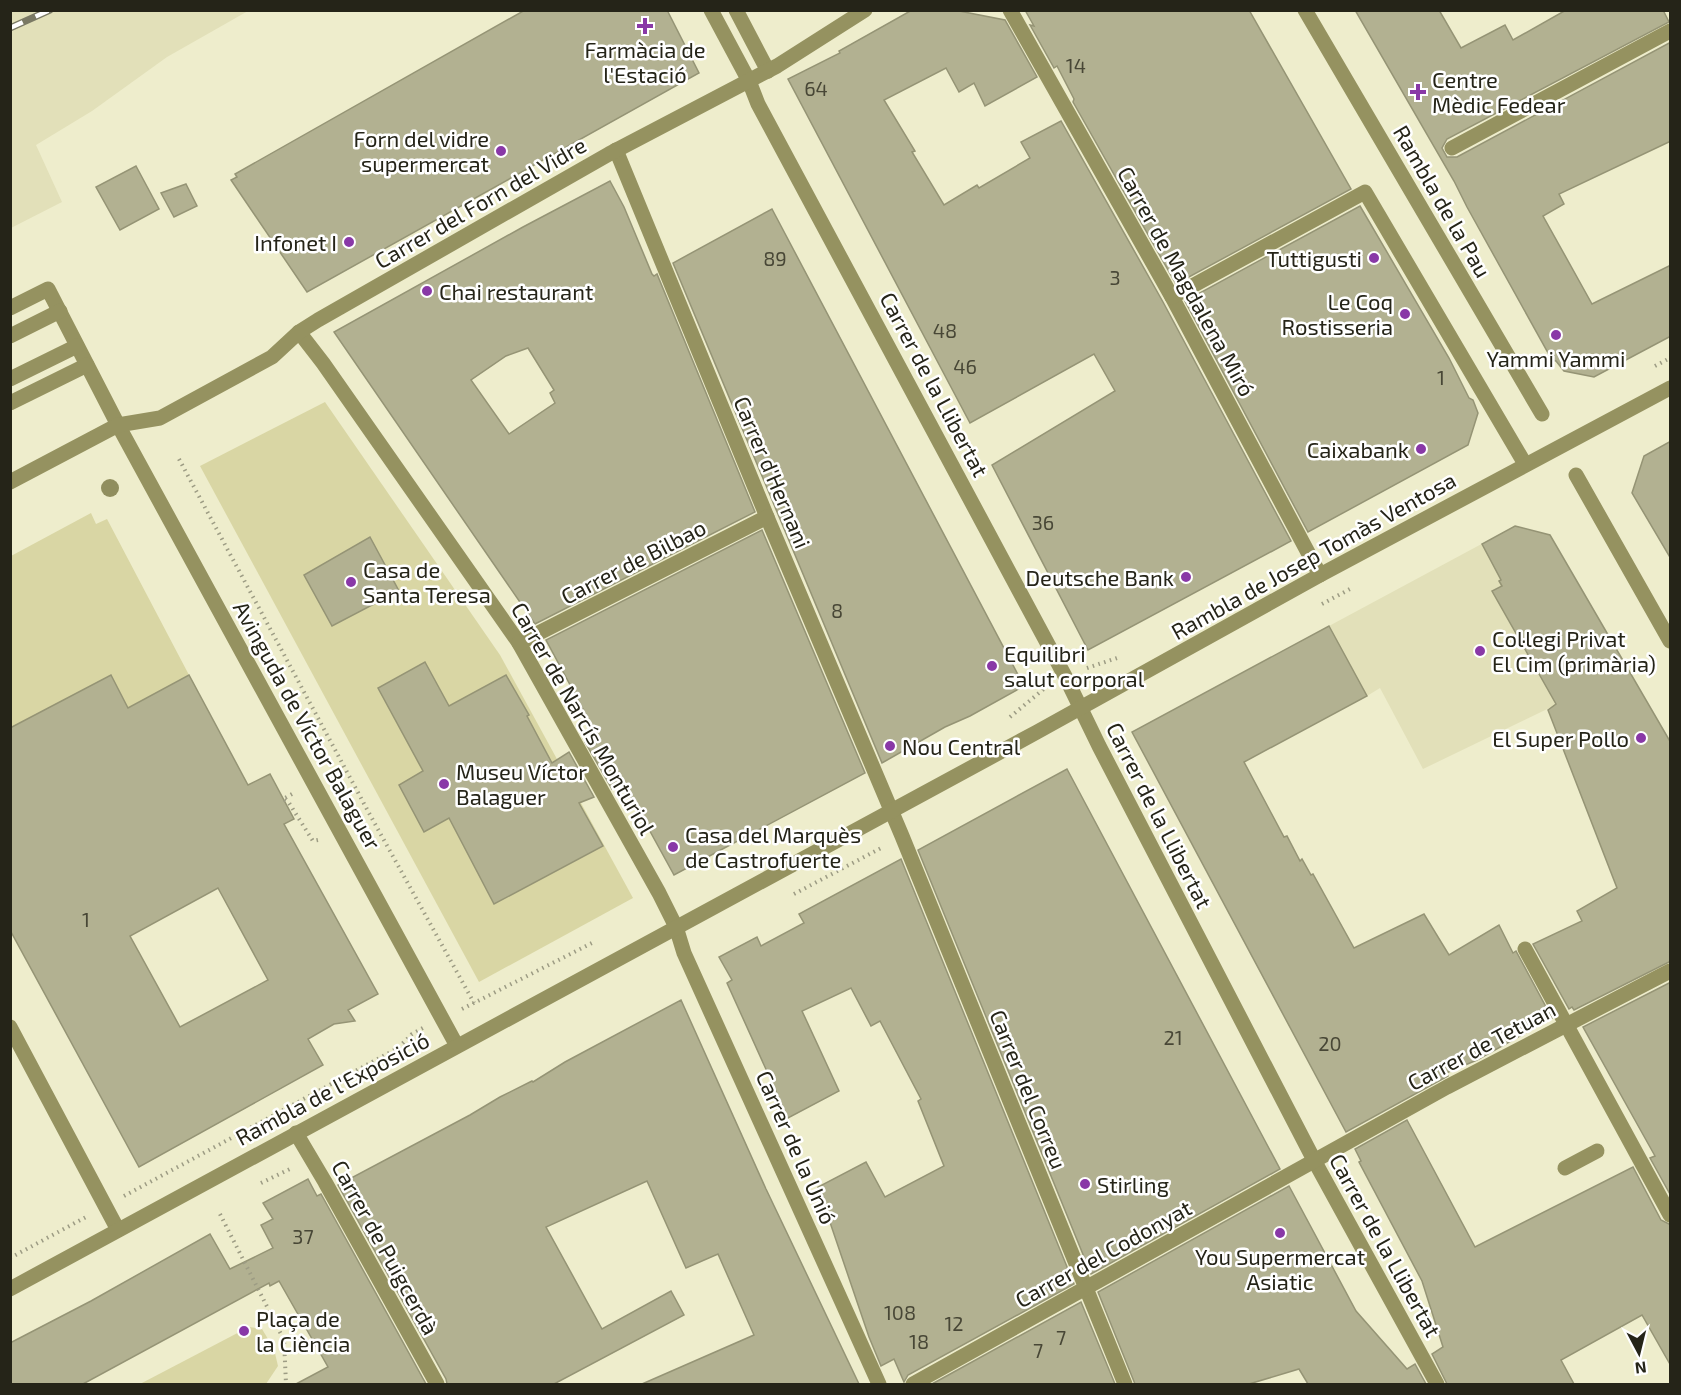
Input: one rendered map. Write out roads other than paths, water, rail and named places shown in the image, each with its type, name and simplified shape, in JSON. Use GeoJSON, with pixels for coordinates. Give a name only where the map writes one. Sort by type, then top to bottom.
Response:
{"type":"FeatureCollection","features":[{"type":"Feature","properties":{"kind":"street","name":"Carrer de la Llibertat"},"geometry":{"type":"LineString","coordinates":[[711,10],[758,104],[1081,707],[1090,729],[1315,1162],[1437,1384]]}},
{"type":"Feature","properties":{"kind":"street"},"geometry":{"type":"LineString","coordinates":[[736,10],[768,71]]}},
{"type":"Feature","properties":{"kind":"street","name":"Carrer del Forn del Vidre"},"geometry":{"type":"LineString","coordinates":[[10,482],[118,425],[160,418],[272,357],[299,332],[746,76],[768,71],[865,10]]}},
{"type":"Feature","properties":{"kind":"street","name":"Carrer de Magdalena Miró"},"geometry":{"type":"LineString","coordinates":[[1010,10],[1172,297],[1320,575]]}},
{"type":"Feature","properties":{"kind":"street","name":"Rambla de la Pau"},"geometry":{"type":"LineString","coordinates":[[1305,10],[1542,414]]}},
{"type":"Feature","properties":{"kind":"street"},"geometry":{"type":"LineString","coordinates":[[1452,148],[1671,31]]}},
{"type":"Feature","properties":{"kind":"street","name":"Carrer d'Hernani"},"geometry":{"type":"LineString","coordinates":[[616,150],[891,810]]}},
{"type":"Feature","properties":{"kind":"street"},"geometry":{"type":"LineString","coordinates":[[1172,297],[1365,192],[1412,276],[1526,464]]}},
{"type":"Feature","properties":{"kind":"street","name":"Avinguda de Víctor Balaguer"},"geometry":{"type":"LineString","coordinates":[[10,308],[48,289],[118,425],[457,1046]]}},
{"type":"Feature","properties":{"kind":"street"},"geometry":{"type":"LineString","coordinates":[[10,336],[60,311]]}},
{"type":"Feature","properties":{"kind":"street","name":"Carrer de Narcís Monturiol"},"geometry":{"type":"LineString","coordinates":[[299,332],[519,643],[676,927]]}},
{"type":"Feature","properties":{"kind":"street"},"geometry":{"type":"LineString","coordinates":[[10,379],[77,346]]}},
{"type":"Feature","properties":{"kind":"street"},"geometry":{"type":"LineString","coordinates":[[10,403],[87,365]]}},
{"type":"Feature","properties":{"kind":"street","name":"Rambla de Josep Tomàs Ventosa"},"geometry":{"type":"LineString","coordinates":[[676,927],[1320,575],[1671,388]]}},
{"type":"Feature","properties":{"kind":"street"},"geometry":{"type":"LineString","coordinates":[[1576,475],[1671,641]]}},
{"type":"Feature","properties":{"kind":"street","name":"Carrer de Bilbao"},"geometry":{"type":"LineString","coordinates":[[519,643],[767,517]]}},
{"type":"Feature","properties":{"kind":"street","name":"Carrer del Correu"},"geometry":{"type":"LineString","coordinates":[[891,810],[1125,1384]]}},
{"type":"Feature","properties":{"kind":"street","name":"Rambla de l'Exposició"},"geometry":{"type":"LineString","coordinates":[[10,1289],[676,927]]}},
{"type":"Feature","properties":{"kind":"street","name":"Carrer de la Unió"},"geometry":{"type":"LineString","coordinates":[[676,927],[684,953],[879,1384]]}},
{"type":"Feature","properties":{"kind":"street"},"geometry":{"type":"LineString","coordinates":[[1525,949],[1671,1215]]}},
{"type":"Feature","properties":{"kind":"street","name":"Carrer de Tetuan"},"geometry":{"type":"LineString","coordinates":[[1315,1162],[1447,1087],[1671,971]]}},
{"type":"Feature","properties":{"kind":"street"},"geometry":{"type":"LineString","coordinates":[[10,1027],[118,1230]]}},
{"type":"Feature","properties":{"kind":"street","name":"Carrer de Puigcerdà"},"geometry":{"type":"LineString","coordinates":[[296,1133],[437,1384]]}},
{"type":"Feature","properties":{"kind":"street"},"geometry":{"type":"LineString","coordinates":[[1565,1168],[1597,1151]]}},
{"type":"Feature","properties":{"kind":"street","name":"Carrer del Codonyat"},"geometry":{"type":"LineString","coordinates":[[913,1384],[1315,1162]]}},
{"type":"Feature","properties":{"kind":"railway"},"geometry":{"type":"LineString","coordinates":[[10,28],[50,10]]}},
{"type":"Feature","properties":{"kind":"place","name":"Farmàcia de l'Estació"},"geometry":{"type":"Point","coordinates":[645,26]}},
{"type":"Feature","properties":{"kind":"place","name":"Centre Mèdic Fedear"},"geometry":{"type":"Point","coordinates":[1418,92]}},
{"type":"Feature","properties":{"kind":"place","name":"Forn del vidre supermercat"},"geometry":{"type":"Point","coordinates":[501,151]}},
{"type":"Feature","properties":{"kind":"place","name":"Infonet I"},"geometry":{"type":"Point","coordinates":[349,242]}},
{"type":"Feature","properties":{"kind":"place","name":"Tuttigusti"},"geometry":{"type":"Point","coordinates":[1374,258]}},
{"type":"Feature","properties":{"kind":"place","name":"Chai restaurant"},"geometry":{"type":"Point","coordinates":[427,291]}},
{"type":"Feature","properties":{"kind":"place","name":"Le Coq Rostisseria"},"geometry":{"type":"Point","coordinates":[1405,314]}},
{"type":"Feature","properties":{"kind":"place","name":"Yammi Yammi"},"geometry":{"type":"Point","coordinates":[1556,335]}},
{"type":"Feature","properties":{"kind":"place","name":"Caixabank"},"geometry":{"type":"Point","coordinates":[1421,449]}},
{"type":"Feature","properties":{"kind":"place","name":"Deutsche Bank"},"geometry":{"type":"Point","coordinates":[1186,577]}},
{"type":"Feature","properties":{"kind":"place","name":"Casa de Santa Teresa"},"geometry":{"type":"Point","coordinates":[351,582]}},
{"type":"Feature","properties":{"kind":"place","name":"Col·legi Privat El Cim (primària)"},"geometry":{"type":"Point","coordinates":[1480,651]}},
{"type":"Feature","properties":{"kind":"place","name":"Equilibri salut corporal"},"geometry":{"type":"Point","coordinates":[992,666]}},
{"type":"Feature","properties":{"kind":"place","name":"El Super Pollo"},"geometry":{"type":"Point","coordinates":[1641,738]}},
{"type":"Feature","properties":{"kind":"place","name":"Nou Central"},"geometry":{"type":"Point","coordinates":[890,746]}},
{"type":"Feature","properties":{"kind":"place","name":"Museu Víctor Balaguer"},"geometry":{"type":"Point","coordinates":[444,784]}},
{"type":"Feature","properties":{"kind":"place","name":"Casa del Marquès de Castrofuerte"},"geometry":{"type":"Point","coordinates":[673,847]}},
{"type":"Feature","properties":{"kind":"place","name":"Stirling"},"geometry":{"type":"Point","coordinates":[1085,1184]}},
{"type":"Feature","properties":{"kind":"place","name":"You Supermercat Asiatic"},"geometry":{"type":"Point","coordinates":[1280,1233]}},
{"type":"Feature","properties":{"kind":"place","name":"Plaça de la Ciència"},"geometry":{"type":"Point","coordinates":[244,1331]}}]}
